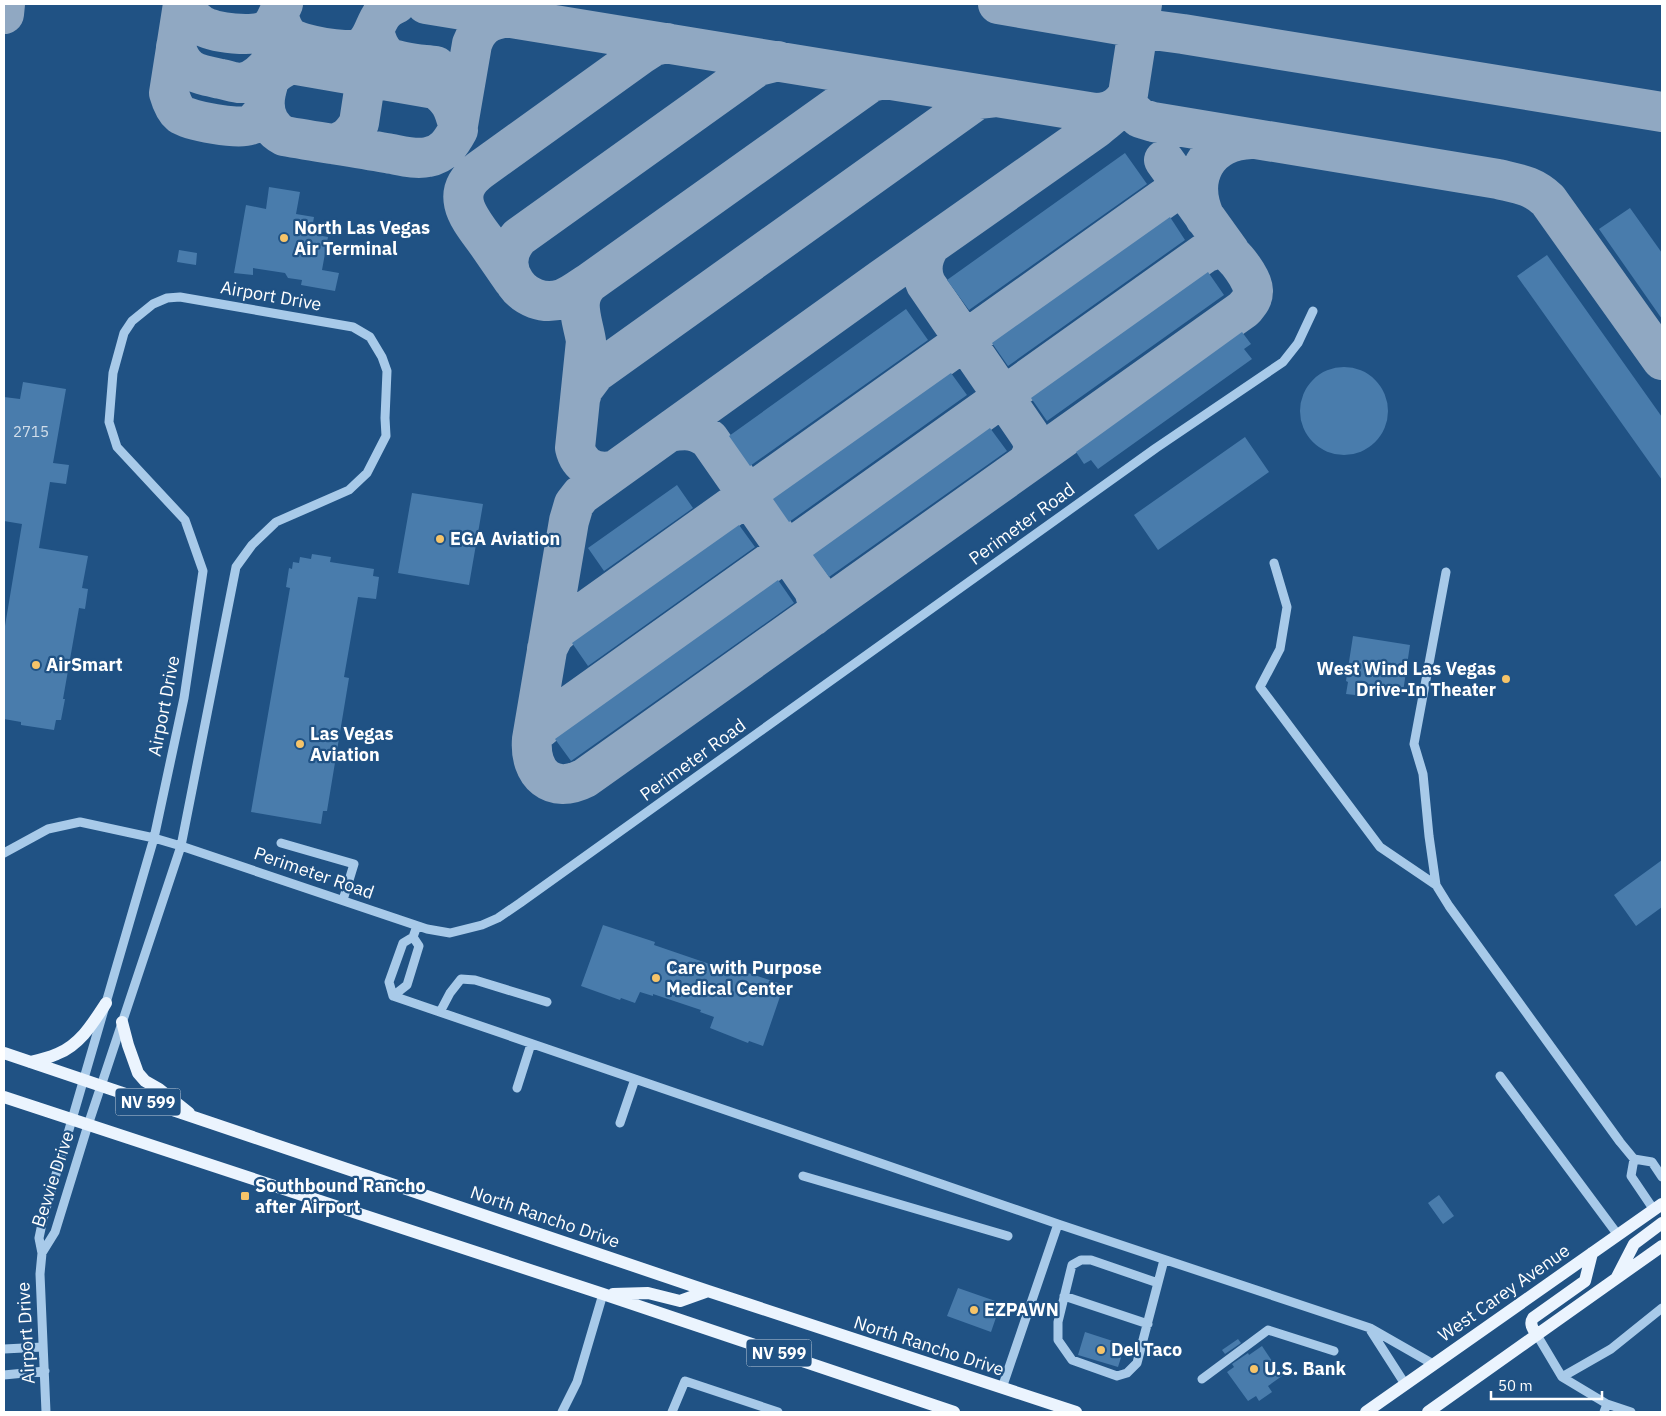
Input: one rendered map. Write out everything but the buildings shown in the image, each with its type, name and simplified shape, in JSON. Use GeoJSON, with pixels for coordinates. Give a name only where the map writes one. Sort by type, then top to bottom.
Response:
{"type":"FeatureCollection","features":[{"type":"Feature","properties":{"kind":"main road"},"geometry":{"type":"LineString","coordinates":[[30,1062],[57,1054],[69,1048],[87,1031],[106,1003]]}},
{"type":"Feature","properties":{"kind":"main road"},"geometry":{"type":"LineString","coordinates":[[122,1022],[138,1073],[194,1118]]}},
{"type":"Feature","properties":{"kind":"main road","name":"North Rancho Drive"},"geometry":{"type":"LineString","coordinates":[[4,1054],[708,1291],[1076,1412]]}},
{"type":"Feature","properties":{"kind":"main road","name":"NV 599"},"geometry":{"type":"LineString","coordinates":[[4,1097],[604,1294],[954,1412]]}},
{"type":"Feature","properties":{"kind":"main road","name":"West Carey Avenue"},"geometry":{"type":"LineString","coordinates":[[1366,1412],[1658,1207]]}},
{"type":"Feature","properties":{"kind":"main road"},"geometry":{"type":"LineString","coordinates":[[1615,1279],[1634,1244],[1662,1223]]}},
{"type":"Feature","properties":{"kind":"main road"},"geometry":{"type":"LineString","coordinates":[[1428,1412],[1662,1246]]}},
{"type":"Feature","properties":{"kind":"main road"},"geometry":{"type":"LineString","coordinates":[[1537,1335],[1532,1328],[1531,1321],[1585,1281],[1592,1253]]}},
{"type":"Feature","properties":{"kind":"main road"},"geometry":{"type":"LineString","coordinates":[[604,1294],[648,1293],[680,1301],[708,1291]]}},
{"type":"Feature","properties":{"kind":"street","name":"Airport Drive"},"geometry":{"type":"LineString","coordinates":[[84,1081],[154,838],[184,698],[203,571],[185,520],[117,447],[108,422],[113,373],[124,333],[132,321],[153,304],[167,298],[180,297],[353,327],[370,337],[382,357],[387,371],[386,436],[367,474],[349,490],[276,522],[252,545],[236,566],[181,846],[101,1087]]}},
{"type":"Feature","properties":{"kind":"street","name":"Perimeter Road"},"geometry":{"type":"LineString","coordinates":[[4,852],[48,830],[80,822],[154,838],[181,846],[417,926],[450,933],[482,925],[498,918],[666,800],[1156,448],[1283,362],[1298,343],[1313,311]]}},
{"type":"Feature","properties":{"kind":"street"},"geometry":{"type":"LineString","coordinates":[[1274,563],[1287,607],[1280,649],[1260,687],[1380,847],[1436,885],[1620,1142],[1634,1159],[1652,1162],[1662,1177]]}},
{"type":"Feature","properties":{"kind":"street"},"geometry":{"type":"LineString","coordinates":[[1436,885],[1428,836],[1423,774],[1414,744],[1446,572]]}},
{"type":"Feature","properties":{"kind":"street"},"geometry":{"type":"LineString","coordinates":[[281,843],[354,864],[342,900]]}},
{"type":"Feature","properties":{"kind":"street"},"geometry":{"type":"LineString","coordinates":[[393,996],[389,982],[402,943],[413,937],[417,926]]}},
{"type":"Feature","properties":{"kind":"street"},"geometry":{"type":"LineString","coordinates":[[393,996],[407,985],[419,946],[413,937]]}},
{"type":"Feature","properties":{"kind":"street"},"geometry":{"type":"LineString","coordinates":[[440,1012],[450,993],[461,979],[475,980],[546,1002]]}},
{"type":"Feature","properties":{"kind":"street"},"geometry":{"type":"LineString","coordinates":[[393,996],[1058,1224],[1370,1328],[1433,1364]]}},
{"type":"Feature","properties":{"kind":"street"},"geometry":{"type":"LineString","coordinates":[[517,1088],[531,1044]]}},
{"type":"Feature","properties":{"kind":"street"},"geometry":{"type":"LineString","coordinates":[[1500,1076],[1618,1235]]}},
{"type":"Feature","properties":{"kind":"street"},"geometry":{"type":"LineString","coordinates":[[620,1123],[635,1080]]}},
{"type":"Feature","properties":{"kind":"street","name":"Bevvie Drive"},"geometry":{"type":"LineString","coordinates":[[42,1253],[39,1238],[43,1220],[84,1081]]}},
{"type":"Feature","properties":{"kind":"street","name":"Bevvie Drive"},"geometry":{"type":"LineString","coordinates":[[42,1253],[55,1232],[101,1087]]}},
{"type":"Feature","properties":{"kind":"street"},"geometry":{"type":"LineString","coordinates":[[1634,1159],[1631,1176],[1658,1207]]}},
{"type":"Feature","properties":{"kind":"street"},"geometry":{"type":"LineString","coordinates":[[804,1176],[1008,1236]]}},
{"type":"Feature","properties":{"kind":"street"},"geometry":{"type":"LineString","coordinates":[[1002,1388],[1058,1224]]}},
{"type":"Feature","properties":{"kind":"street","name":"Airport Drive"},"geometry":{"type":"LineString","coordinates":[[42,1253],[40,1274],[46,1412]]}},
{"type":"Feature","properties":{"kind":"street"},"geometry":{"type":"LineString","coordinates":[[1158,1283],[1091,1260],[1081,1260],[1072,1265],[1058,1322],[1058,1340],[1072,1360],[1117,1376],[1127,1373],[1137,1363],[1148,1324],[1164,1260]]}},
{"type":"Feature","properties":{"kind":"street"},"geometry":{"type":"LineString","coordinates":[[562,1412],[576,1382],[604,1294]]}},
{"type":"Feature","properties":{"kind":"street"},"geometry":{"type":"LineString","coordinates":[[1064,1296],[1148,1324]]}},
{"type":"Feature","properties":{"kind":"street"},"geometry":{"type":"LineString","coordinates":[[1562,1378],[1611,1349],[1662,1308]]}},
{"type":"Feature","properties":{"kind":"street"},"geometry":{"type":"LineString","coordinates":[[1370,1328],[1405,1384]]}},
{"type":"Feature","properties":{"kind":"street"},"geometry":{"type":"LineString","coordinates":[[1202,1379],[1268,1330],[1334,1350]]}},
{"type":"Feature","properties":{"kind":"street"},"geometry":{"type":"LineString","coordinates":[[1537,1335],[1562,1378],[1606,1408],[1631,1412]]}},
{"type":"Feature","properties":{"kind":"street"},"geometry":{"type":"LineString","coordinates":[[4,1349],[43,1346]]}},
{"type":"Feature","properties":{"kind":"street"},"geometry":{"type":"LineString","coordinates":[[4,1375],[45,1371]]}},
{"type":"Feature","properties":{"kind":"street"},"geometry":{"type":"LineString","coordinates":[[672,1412],[685,1381],[778,1412]]}},
{"type":"Feature","properties":{"kind":"taxiway"},"geometry":{"type":"LineString","coordinates":[[4,14],[5,4]]}},
{"type":"Feature","properties":{"kind":"taxiway"},"geometry":{"type":"LineString","coordinates":[[183,4],[169,93],[176,110],[185,117],[215,124],[236,126],[250,125],[264,111]]}},
{"type":"Feature","properties":{"kind":"taxiway"},"geometry":{"type":"LineString","coordinates":[[185,4],[191,16],[201,25],[234,34],[253,34],[267,30],[275,22],[283,4]]}},
{"type":"Feature","properties":{"kind":"taxiway"},"geometry":{"type":"LineString","coordinates":[[279,15],[284,31],[296,41],[324,48],[352,50],[358,49],[369,40],[383,13],[396,4]]}},
{"type":"Feature","properties":{"kind":"taxiway"},"geometry":{"type":"LineString","coordinates":[[426,4],[885,79]]}},
{"type":"Feature","properties":{"kind":"taxiway"},"geometry":{"type":"LineString","coordinates":[[998,4],[1662,112]]}},
{"type":"Feature","properties":{"kind":"taxiway"},"geometry":{"type":"LineString","coordinates":[[532,739],[537,731],[555,716],[1205,253],[1219,249],[1224,250],[1233,256],[1243,268],[1253,291],[1246,307],[585,778],[573,783],[562,784],[545,778],[539,771],[534,762],[532,739],[569,521],[574,504],[581,495],[1095,129],[1114,113],[1122,105],[1128,94],[1142,4]]}},
{"type":"Feature","properties":{"kind":"taxiway"},"geometry":{"type":"LineString","coordinates":[[457,131],[472,44],[481,28],[489,22],[507,17]]}},
{"type":"Feature","properties":{"kind":"taxiway"},"geometry":{"type":"LineString","coordinates":[[374,31],[380,48],[392,59],[436,66]]}},
{"type":"Feature","properties":{"kind":"taxiway"},"geometry":{"type":"LineString","coordinates":[[513,280],[468,215],[463,197],[470,179],[640,55],[654,46],[667,43]]}},
{"type":"Feature","properties":{"kind":"taxiway"},"geometry":{"type":"LineString","coordinates":[[176,47],[179,56],[192,71],[205,76],[238,83],[254,78],[272,61]]}},
{"type":"Feature","properties":{"kind":"taxiway"},"geometry":{"type":"LineString","coordinates":[[331,144],[340,142],[348,137],[359,123],[370,51]]}},
{"type":"Feature","properties":{"kind":"taxiway"},"geometry":{"type":"LineString","coordinates":[[589,283],[562,299],[548,301],[535,299],[524,293],[510,273],[511,249],[519,237],[758,66],[778,61]]}},
{"type":"Feature","properties":{"kind":"taxiway"},"geometry":{"type":"LineString","coordinates":[[458,125],[451,104],[435,89],[291,64],[271,78],[265,99],[265,111],[270,123],[273,128],[284,136],[407,157],[423,158],[434,156],[443,151],[458,130]]}},
{"type":"Feature","properties":{"kind":"taxiway"},"geometry":{"type":"LineString","coordinates":[[612,471],[594,470],[584,464],[580,460],[575,448],[586,341],[580,304],[581,296],[589,283],[871,82],[885,79],[1095,113],[1110,110],[1117,107],[1123,101]]}},
{"type":"Feature","properties":{"kind":"taxiway"},"geometry":{"type":"LineString","coordinates":[[580,399],[583,389],[595,373],[978,99],[996,97]]}},
{"type":"Feature","properties":{"kind":"taxiway"},"geometry":{"type":"LineString","coordinates":[[1129,108],[1140,118],[1153,122],[1498,179],[1531,188],[1548,200],[1662,360]]}},
{"type":"Feature","properties":{"kind":"taxiway"},"geometry":{"type":"LineString","coordinates":[[1205,218],[1198,189],[1204,164],[1212,154],[1222,147],[1235,141],[1251,139]]}},
{"type":"Feature","properties":{"kind":"taxiway"},"geometry":{"type":"LineString","coordinates":[[1164,160],[1230,252]]}},
{"type":"Feature","properties":{"kind":"taxiway"},"geometry":{"type":"LineString","coordinates":[[547,649],[554,635],[563,627],[1166,197],[1174,185],[1172,171]]}},
{"type":"Feature","properties":{"kind":"taxiway"},"geometry":{"type":"LineString","coordinates":[[930,246],[925,255],[923,265],[926,284],[1029,434],[1033,442],[1033,449],[1027,463]]}},
{"type":"Feature","properties":{"kind":"taxiway"},"geometry":{"type":"LineString","coordinates":[[669,432],[690,431],[699,433],[709,439],[814,590],[818,604],[813,616]]}},
{"type":"Feature","properties":{"kind":"place","name":"North Las Vegas Air Terminal"},"geometry":{"type":"Point","coordinates":[284,238]}},
{"type":"Feature","properties":{"kind":"place","name":"EGA Aviation"},"geometry":{"type":"Point","coordinates":[440,539]}},
{"type":"Feature","properties":{"kind":"place","name":"AirSmart"},"geometry":{"type":"Point","coordinates":[36,665]}},
{"type":"Feature","properties":{"kind":"place","name":"West Wind Las Vegas Drive-In Theater"},"geometry":{"type":"Point","coordinates":[1506,679]}},
{"type":"Feature","properties":{"kind":"place","name":"Las Vegas Aviation"},"geometry":{"type":"Point","coordinates":[300,744]}},
{"type":"Feature","properties":{"kind":"place","name":"Care with Purpose Medical Center"},"geometry":{"type":"Point","coordinates":[656,978]}},
{"type":"Feature","properties":{"kind":"place","name":"Southbound Rancho after Airport"},"geometry":{"type":"Point","coordinates":[245,1196]}},
{"type":"Feature","properties":{"kind":"place","name":"EZPAWN"},"geometry":{"type":"Point","coordinates":[974,1310]}},
{"type":"Feature","properties":{"kind":"place","name":"Del Taco"},"geometry":{"type":"Point","coordinates":[1101,1350]}},
{"type":"Feature","properties":{"kind":"place","name":"U.S. Bank"},"geometry":{"type":"Point","coordinates":[1254,1369]}}]}
